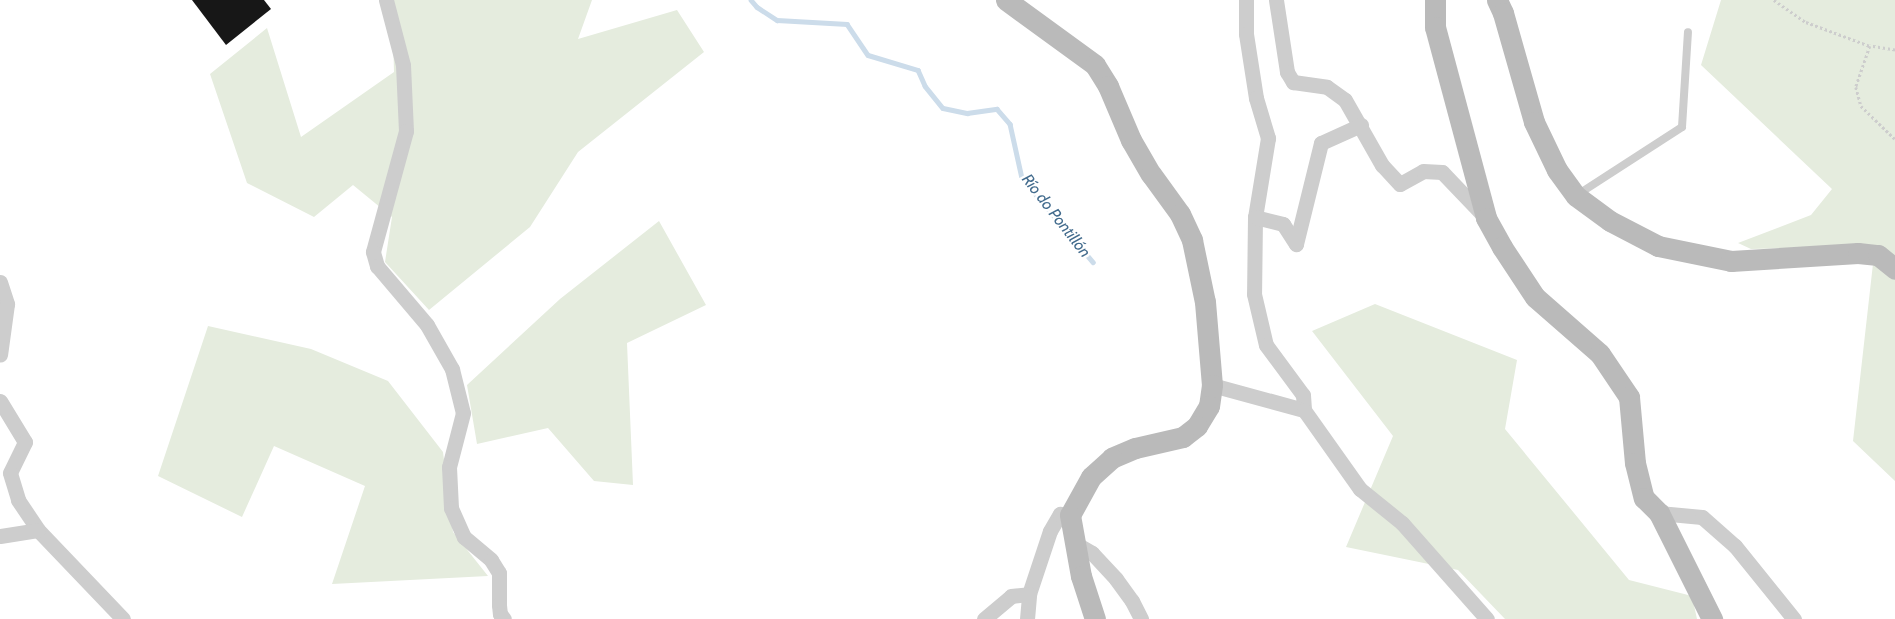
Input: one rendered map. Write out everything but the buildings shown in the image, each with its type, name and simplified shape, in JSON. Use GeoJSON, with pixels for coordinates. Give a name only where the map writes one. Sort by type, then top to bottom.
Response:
{"type":"FeatureCollection","features":[{"type":"Feature","properties":{"kind":"street"},"geometry":{"type":"LineString","coordinates":[[386,0],[403,65],[406,131],[373,252],[377,266],[427,325],[452,369],[463,414],[449,468],[451,508],[464,536],[491,560],[499,572],[499,605],[500,614],[504,619]]}},
{"type":"Feature","properties":{"kind":"street"},"geometry":{"type":"LineString","coordinates":[[1006,0],[1094,65],[1108,86],[1131,140],[1151,174],[1180,214],[1192,240],[1205,302],[1212,385],[1209,406],[1197,426],[1183,437],[1135,448],[1112,458],[1092,477],[1070,515],[1081,576],[1095,619]]}},
{"type":"Feature","properties":{"kind":"street"},"geometry":{"type":"LineString","coordinates":[[1246,0],[1246,34],[1256,98],[1268,138],[1255,217],[1254,294],[1266,345],[1303,395],[1304,410],[1360,489],[1402,523],[1487,619]]}},
{"type":"Feature","properties":{"kind":"street"},"geometry":{"type":"LineString","coordinates":[[1276,0],[1287,72],[1293,82],[1328,87],[1345,100],[1382,165],[1400,184],[1423,171],[1442,172],[1486,218]]}},
{"type":"Feature","properties":{"kind":"street"},"geometry":{"type":"LineString","coordinates":[[1435,0],[1434,28],[1486,218],[1502,247],[1535,297],[1600,354],[1629,397],[1637,472],[1644,498],[1659,513],[1712,619]]}},
{"type":"Feature","properties":{"kind":"street"},"geometry":{"type":"LineString","coordinates":[[1497,0],[1503,12],[1534,122],[1557,170],[1576,196],[1610,222],[1658,246],[1731,260],[1858,253],[1878,255],[1895,269]]}},
{"type":"Feature","properties":{"kind":"street"},"geometry":{"type":"LineString","coordinates":[[1255,217],[1283,224],[1296,244],[1321,144],[1360,125]]}},
{"type":"Feature","properties":{"kind":"street"},"geometry":{"type":"LineString","coordinates":[[0,282],[7,304],[0,356]]}},
{"type":"Feature","properties":{"kind":"street"},"geometry":{"type":"LineString","coordinates":[[1212,385],[1304,410]]}},
{"type":"Feature","properties":{"kind":"street"},"geometry":{"type":"LineString","coordinates":[[0,401],[24,442],[10,473],[18,500],[38,530],[123,619]]}},
{"type":"Feature","properties":{"kind":"street"},"geometry":{"type":"LineString","coordinates":[[1659,513],[1702,517],[1735,546],[1794,619]]}},
{"type":"Feature","properties":{"kind":"street"},"geometry":{"type":"LineString","coordinates":[[1028,619],[1028,594],[1050,531],[1060,514],[1070,515]]}},
{"type":"Feature","properties":{"kind":"street"},"geometry":{"type":"LineString","coordinates":[[0,536],[38,530]]}},
{"type":"Feature","properties":{"kind":"street"},"geometry":{"type":"LineString","coordinates":[[1074,542],[1092,554],[1116,578],[1132,601],[1141,619]]}},
{"type":"Feature","properties":{"kind":"street"},"geometry":{"type":"LineString","coordinates":[[984,619],[1011,596],[1028,594]]}},
{"type":"Feature","properties":{"kind":"lane"},"geometry":{"type":"LineString","coordinates":[[1576,196],[1682,126],[1688,32]]}},
{"type":"Feature","properties":{"kind":"path"},"geometry":{"type":"LineString","coordinates":[[1774,0],[1806,22],[1870,46],[1895,50]]}},
{"type":"Feature","properties":{"kind":"path"},"geometry":{"type":"LineString","coordinates":[[1870,46],[1856,87],[1861,106],[1895,139]]}},
{"type":"Feature","properties":{"kind":"shaded area"},"geometry":{"type":"Polygon","coordinates":[[[392,0],[592,0],[578,39],[677,10],[704,52],[578,152],[530,227],[429,310],[385,262],[392,217],[353,185],[314,217],[247,183],[210,74],[267,28],[301,137],[394,72],[392,0]]]}},
{"type":"Feature","properties":{"kind":"shaded area"},"geometry":{"type":"Polygon","coordinates":[[[1721,0],[1895,0],[1895,481],[1853,441],[1875,246],[1751,249],[1738,243],[1811,215],[1832,189],[1701,65],[1721,0]]]}},
{"type":"Feature","properties":{"kind":"shaded area"},"geometry":{"type":"Polygon","coordinates":[[[659,221],[706,305],[627,343],[633,485],[594,481],[548,428],[477,444],[467,385],[560,299],[659,221]]]}},
{"type":"Feature","properties":{"kind":"shaded area"},"geometry":{"type":"Polygon","coordinates":[[[1375,304],[1517,360],[1505,429],[1629,580],[1692,596],[1697,619],[1505,619],[1458,570],[1346,547],[1393,436],[1312,331],[1375,304]]]}},
{"type":"Feature","properties":{"kind":"shaded area"},"geometry":{"type":"Polygon","coordinates":[[[208,326],[311,349],[388,381],[443,452],[453,532],[488,576],[332,584],[365,486],[274,446],[242,517],[158,476],[208,326]]]}},
{"type":"Feature","properties":{"kind":"waterway","name":"Río do Pontillón"},"geometry":{"type":"LineString","coordinates":[[751,0],[757,7],[777,20],[847,24],[868,55],[918,70],[925,86],[943,108],[967,113],[997,109],[1010,124],[1022,178],[1093,262]]}}]}
